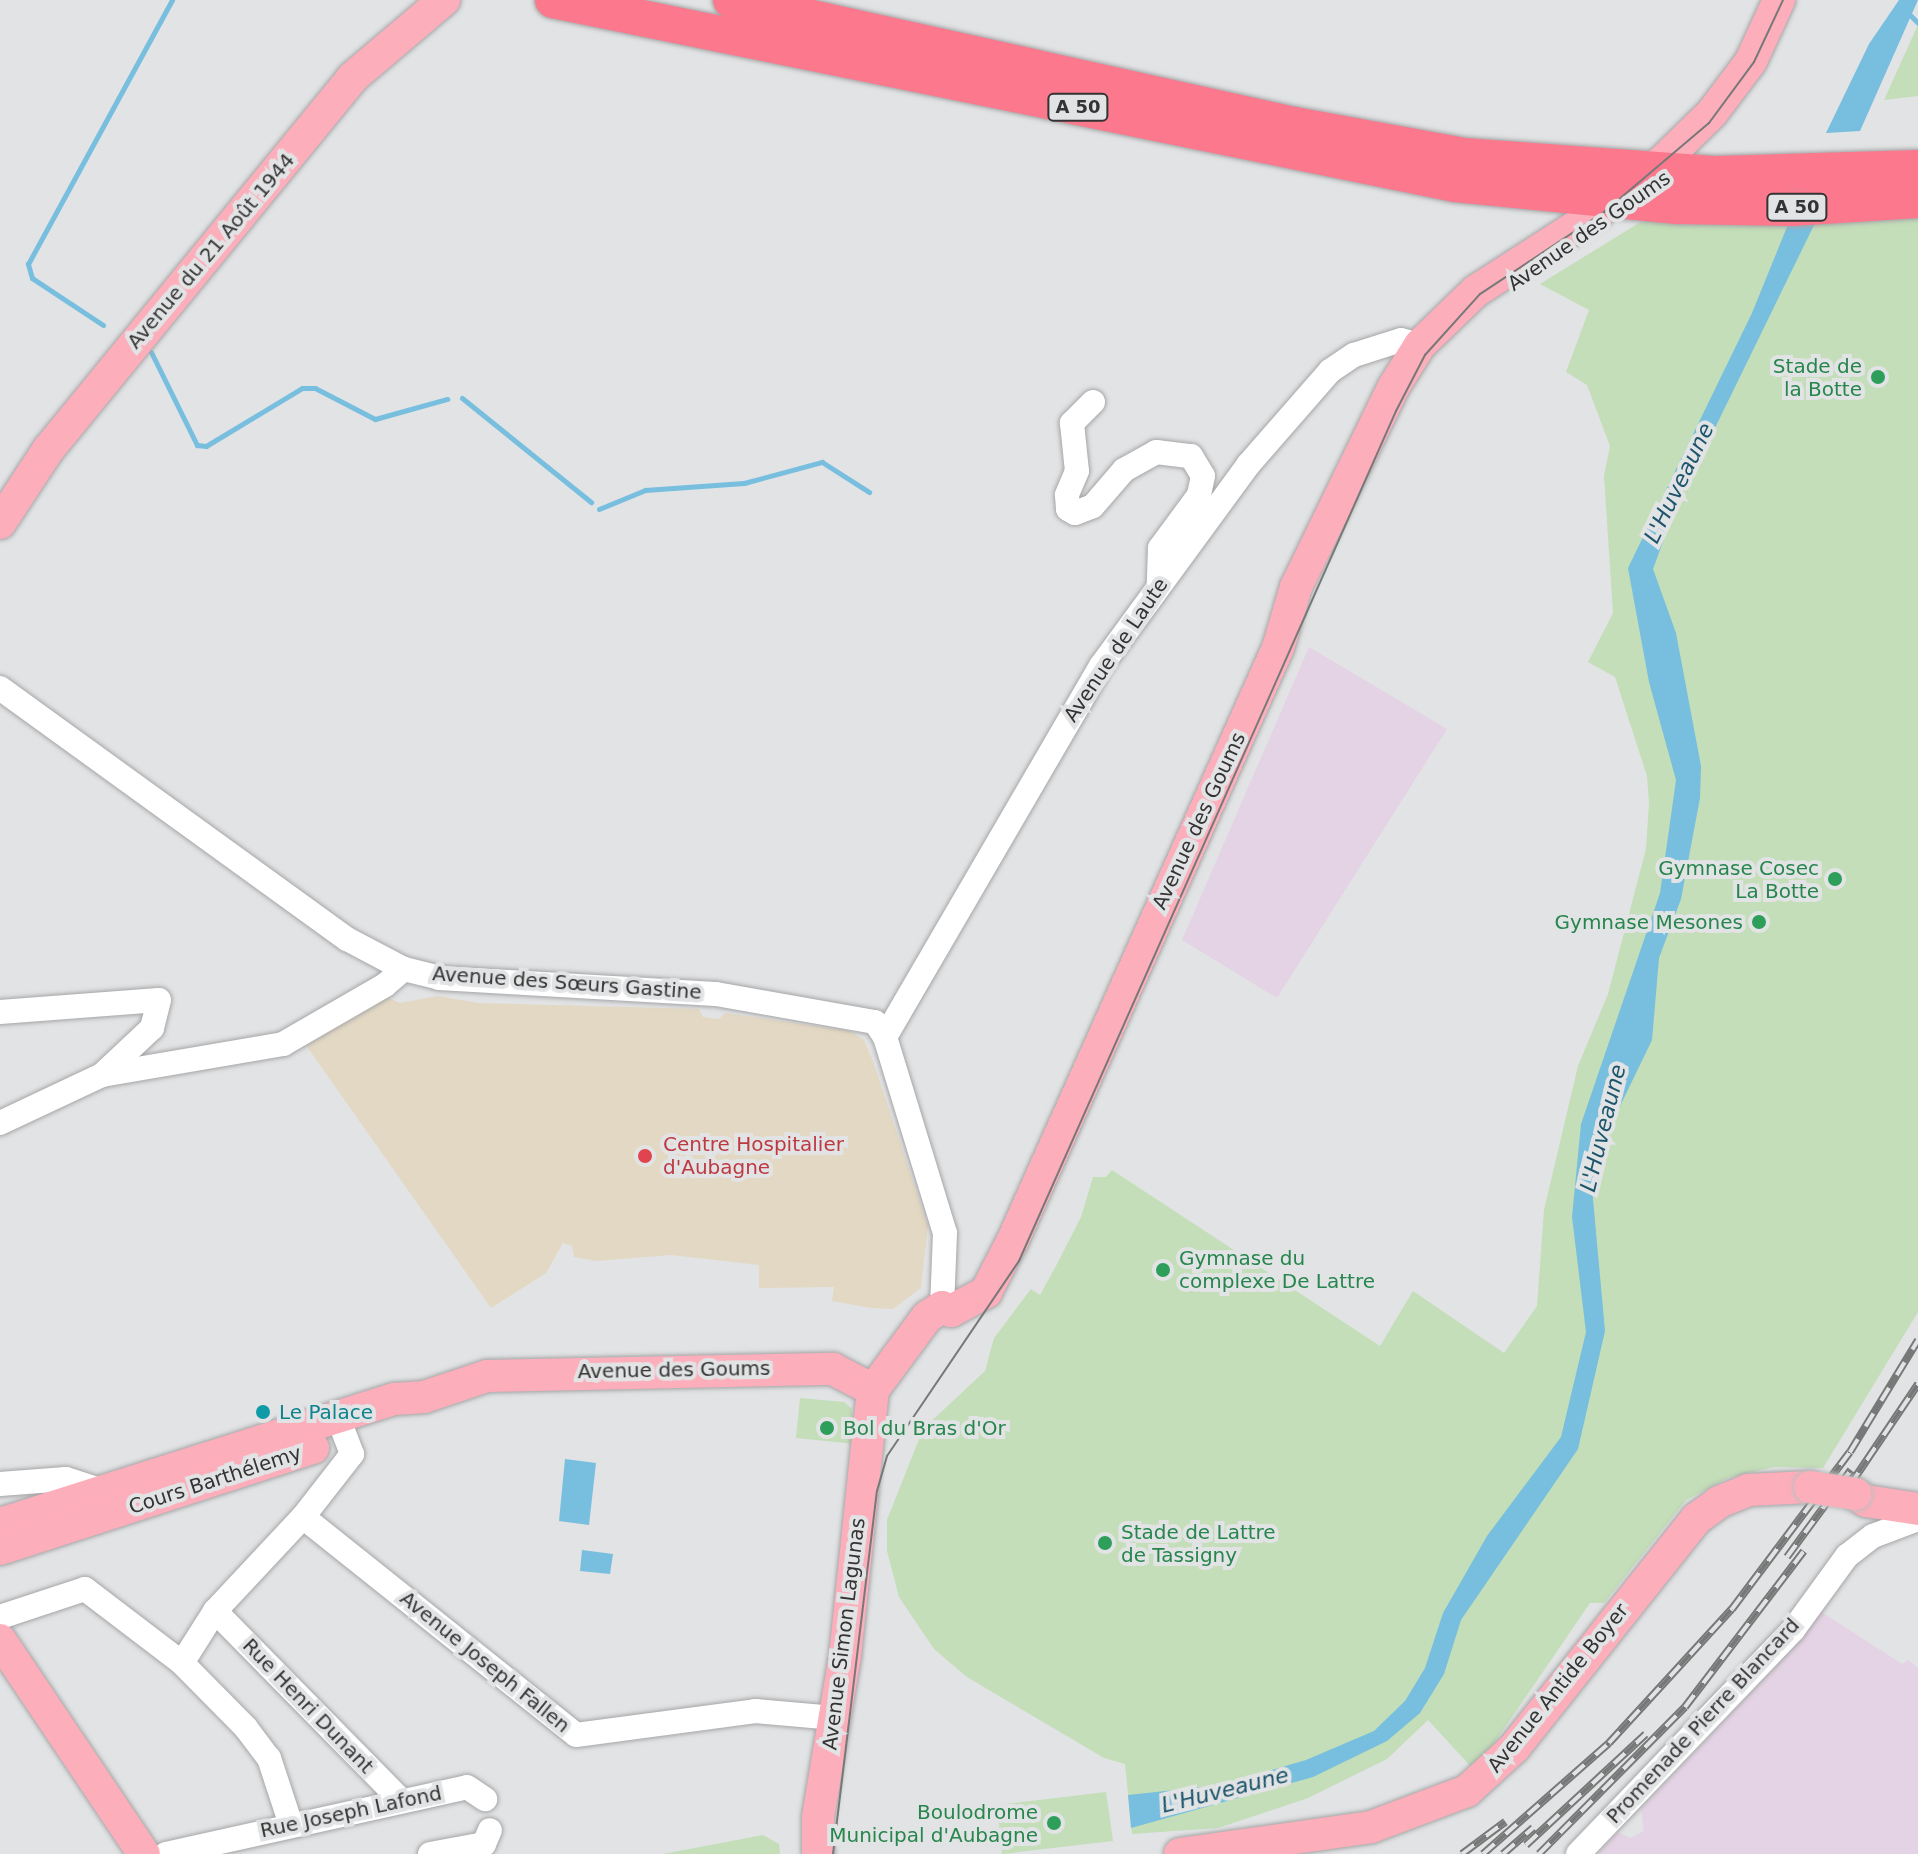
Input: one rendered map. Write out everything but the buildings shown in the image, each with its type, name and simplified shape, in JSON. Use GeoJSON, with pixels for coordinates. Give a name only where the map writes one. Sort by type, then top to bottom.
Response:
{"type":"FeatureCollection","features":[{"type":"Feature","properties":{"kind":"highway","name":"A 50"},"geometry":{"type":"LineString","coordinates":[[553,0],[712,29],[1317,159],[1607,209],[1677,206],[1792,208],[1918,200]]}},
{"type":"Feature","properties":{"kind":"highway","name":"A 50"},"geometry":{"type":"LineString","coordinates":[[731,0],[1294,125],[1464,156],[1629,170],[1688,166],[1918,168]]}},
{"type":"Feature","properties":{"kind":"main road","name":"Avenue du 21 Août 1944"},"geometry":{"type":"LineString","coordinates":[[0,523],[48,450],[352,78],[444,0]]}},
{"type":"Feature","properties":{"kind":"main road","name":"Avenue des Goums"},"geometry":{"type":"LineString","coordinates":[[1688,166],[1727,95],[1751,61],[1779,0]]}},
{"type":"Feature","properties":{"kind":"main road","name":"Avenue des Goums"},"geometry":{"type":"LineString","coordinates":[[946,1309],[986,1292],[1013,1240],[1278,648],[1290,603],[1349,471],[1432,334],[1607,209],[1688,166],[1768,63],[1795,0]]}},
{"type":"Feature","properties":{"kind":"main road"},"geometry":{"type":"LineString","coordinates":[[874,1402],[890,1402],[950,1324],[946,1309]]}},
{"type":"Feature","properties":{"kind":"main road","name":"Avenue des Goums"},"geometry":{"type":"LineString","coordinates":[[424,1397],[469,1380],[507,1373],[833,1369],[874,1402]]}},
{"type":"Feature","properties":{"kind":"main road","name":"Cours Barthélemy"},"geometry":{"type":"LineString","coordinates":[[0,1549],[342,1428],[397,1419],[424,1397]]}},
{"type":"Feature","properties":{"kind":"main road","name":"Avenue Simon Lagunas"},"geometry":{"type":"LineString","coordinates":[[818,1854],[818,1817],[835,1718],[874,1402]]}},
{"type":"Feature","properties":{"kind":"main road"},"geometry":{"type":"LineString","coordinates":[[0,1524],[104,1491],[342,1428]]}},
{"type":"Feature","properties":{"kind":"main road","name":"Avenue Antide Boyer"},"geometry":{"type":"LineString","coordinates":[[1180,1854],[1354,1830],[1424,1811],[1467,1791],[1514,1748],[1696,1519],[1719,1502],[1748,1490],[1810,1487],[1918,1509]]}},
{"type":"Feature","properties":{"kind":"main road","name":"Avenue Antide Boyer"},"geometry":{"type":"LineString","coordinates":[[1861,1497],[1918,1489]]}},
{"type":"Feature","properties":{"kind":"main road"},"geometry":{"type":"LineString","coordinates":[[0,1640],[12,1672],[144,1854]]}},
{"type":"Feature","properties":{"kind":"street","name":"Avenue de Laute"},"geometry":{"type":"LineString","coordinates":[[885,1037],[1035,773],[1159,586],[1301,399],[1330,371],[1354,355],[1432,334]]}},
{"type":"Feature","properties":{"kind":"street"},"geometry":{"type":"LineString","coordinates":[[1093,402],[1072,423],[1077,471],[1067,495],[1068,509],[1075,513],[1093,506],[1124,470],[1156,452],[1191,456],[1203,476],[1199,495],[1160,548],[1159,586]]}},
{"type":"Feature","properties":{"kind":"street","name":"Avenue des Sœurs Gastine"},"geometry":{"type":"LineString","coordinates":[[0,688],[347,939],[404,969],[459,980],[716,994],[856,1017],[875,1022],[885,1037]]}},
{"type":"Feature","properties":{"kind":"street"},"geometry":{"type":"LineString","coordinates":[[0,1123],[102,1075],[283,1044],[404,969]]}},
{"type":"Feature","properties":{"kind":"street"},"geometry":{"type":"LineString","coordinates":[[0,1012],[159,1000],[152,1028],[102,1075]]}},
{"type":"Feature","properties":{"kind":"street"},"geometry":{"type":"LineString","coordinates":[[885,1037],[945,1233],[946,1309]]}},
{"type":"Feature","properties":{"kind":"street"},"geometry":{"type":"LineString","coordinates":[[182,1663],[215,1611],[303,1517],[352,1454],[342,1428]]}},
{"type":"Feature","properties":{"kind":"street"},"geometry":{"type":"LineString","coordinates":[[0,1484],[66,1479],[104,1491]]}},
{"type":"Feature","properties":{"kind":"street"},"geometry":{"type":"LineString","coordinates":[[1861,1497],[1864,1542]]}},
{"type":"Feature","properties":{"kind":"street","name":"Avenue Joseph Fallen"},"geometry":{"type":"LineString","coordinates":[[303,1517],[576,1735],[755,1711],[835,1718]]}},
{"type":"Feature","properties":{"kind":"street"},"geometry":{"type":"LineString","coordinates":[[1864,1542],[1918,1519]]}},
{"type":"Feature","properties":{"kind":"street"},"geometry":{"type":"LineString","coordinates":[[1864,1542],[1918,1537]]}},
{"type":"Feature","properties":{"kind":"street","name":"Promenade Pierre Blancard"},"geometry":{"type":"LineString","coordinates":[[1578,1854],[1793,1630],[1864,1542]]}},
{"type":"Feature","properties":{"kind":"street"},"geometry":{"type":"LineString","coordinates":[[0,1617],[85,1589],[182,1663],[260,1744],[291,1825]]}},
{"type":"Feature","properties":{"kind":"street","name":"Rue Henri Dunant"},"geometry":{"type":"LineString","coordinates":[[215,1611],[401,1800]]}},
{"type":"Feature","properties":{"kind":"street","name":"Rue Joseph Lafond"},"geometry":{"type":"LineString","coordinates":[[166,1854],[467,1787],[485,1799]]}},
{"type":"Feature","properties":{"kind":"street"},"geometry":{"type":"LineString","coordinates":[[430,1854],[484,1844],[490,1830]]}},
{"type":"Feature","properties":{"kind":"shaded area"},"geometry":{"type":"Polygon","coordinates":[[[1309,647],[1447,729],[1277,998],[1182,940],[1309,647]]]}},
{"type":"Feature","properties":{"kind":"shaded area","name":"Centre Hospitalier d'Aubagne"},"geometry":{"type":"Polygon","coordinates":[[[438,996],[478,1003],[699,1009],[703,1017],[719,1019],[725,1013],[850,1031],[864,1040],[873,1061],[928,1226],[921,1288],[893,1309],[871,1308],[832,1301],[834,1287],[759,1288],[759,1265],[671,1255],[596,1261],[574,1257],[572,1246],[563,1243],[546,1273],[491,1308],[303,1041],[386,997],[400,1003],[438,996]]]}},
{"type":"Feature","properties":{"kind":"shaded area"},"geometry":{"type":"Polygon","coordinates":[[[1820,1611],[1902,1664],[1909,1660],[1918,1668],[1918,1854],[1598,1854],[1618,1832],[1630,1838],[1644,1831],[1641,1809],[1795,1646],[1820,1611]]]}},
{"type":"Feature","properties":{"kind":"green space"},"geometry":{"type":"Polygon","coordinates":[[[1917,27],[1918,96],[1884,100],[1917,27]]]}},
{"type":"Feature","properties":{"kind":"green space"},"geometry":{"type":"Polygon","coordinates":[[[1918,214],[1918,1312],[1823,1468],[1774,1467],[1728,1478],[1686,1500],[1604,1603],[1590,1603],[1475,1771],[1428,1720],[1387,1759],[1308,1798],[1218,1828],[1132,1834],[1125,1764],[1104,1758],[967,1677],[934,1649],[899,1597],[887,1551],[887,1520],[923,1429],[985,1371],[994,1338],[1031,1289],[1040,1295],[1081,1217],[1093,1177],[1106,1177],[1112,1170],[1380,1346],[1413,1291],[1504,1353],[1537,1306],[1544,1210],[1578,1066],[1608,994],[1646,849],[1649,803],[1647,776],[1615,677],[1588,662],[1613,613],[1604,476],[1610,446],[1587,385],[1566,372],[1589,310],[1540,284],[1647,218],[1918,214]]]}},
{"type":"Feature","properties":{"kind":"green space","name":"Bol du Bras d'Or"},"geometry":{"type":"Polygon","coordinates":[[[800,1398],[844,1402],[852,1409],[856,1444],[796,1438],[800,1398]]]}},
{"type":"Feature","properties":{"kind":"green space","name":"Boulodrome Municipal d'Aubagne"},"geometry":{"type":"Polygon","coordinates":[[[1106,1792],[1113,1841],[1002,1854],[997,1805],[1106,1792]]]}},
{"type":"Feature","properties":{"kind":"green space"},"geometry":{"type":"Polygon","coordinates":[[[763,1835],[779,1844],[780,1854],[663,1854],[763,1835]]]}},
{"type":"Feature","properties":{"kind":"water"},"geometry":{"type":"Polygon","coordinates":[[[1899,0],[1918,0],[1860,131],[1826,133],[1869,44],[1899,0]]]}},
{"type":"Feature","properties":{"kind":"water","name":"L'Huveaune"},"geometry":{"type":"Polygon","coordinates":[[[1816,221],[1674,512],[1653,569],[1676,633],[1701,766],[1700,798],[1681,899],[1659,958],[1652,1040],[1608,1131],[1592,1188],[1605,1331],[1578,1449],[1461,1620],[1444,1674],[1420,1713],[1387,1741],[1313,1777],[1131,1828],[1128,1795],[1221,1785],[1306,1760],[1374,1731],[1405,1701],[1425,1668],[1443,1613],[1487,1536],[1561,1437],[1586,1332],[1572,1217],[1581,1124],[1660,893],[1676,780],[1649,682],[1628,568],[1752,313],[1789,222],[1816,221]]]}},
{"type":"Feature","properties":{"kind":"water"},"geometry":{"type":"Polygon","coordinates":[[[565,1459],[596,1463],[589,1525],[559,1521],[565,1459]]]}},
{"type":"Feature","properties":{"kind":"water"},"geometry":{"type":"Polygon","coordinates":[[[582,1550],[613,1554],[610,1574],[580,1571],[582,1550]]]}},
{"type":"Feature","properties":{"kind":"waterway"},"geometry":{"type":"LineString","coordinates":[[103,325],[32,278],[28,264],[172,0]]}},
{"type":"Feature","properties":{"kind":"waterway"},"geometry":{"type":"LineString","coordinates":[[1907,12],[1918,23]]}},
{"type":"Feature","properties":{"kind":"waterway"},"geometry":{"type":"LineString","coordinates":[[151,352],[197,445],[206,446],[302,388],[315,388],[375,419],[447,399]]}},
{"type":"Feature","properties":{"kind":"waterway"},"geometry":{"type":"LineString","coordinates":[[462,398],[591,502]]}},
{"type":"Feature","properties":{"kind":"waterway"},"geometry":{"type":"LineString","coordinates":[[599,509],[645,490],[744,483],[822,462],[869,492]]}},
{"type":"Feature","properties":{"kind":"tram line"},"geometry":{"type":"LineString","coordinates":[[833,1854],[877,1491],[887,1456],[1019,1261],[1396,411],[1425,355],[1480,294],[1604,212],[1709,123],[1754,62],[1783,0]]}},
{"type":"Feature","properties":{"kind":"railway"},"geometry":{"type":"LineString","coordinates":[[1483,1854],[1609,1743],[1732,1609],[1850,1452],[1918,1340]]}},
{"type":"Feature","properties":{"kind":"railway"},"geometry":{"type":"LineString","coordinates":[[1850,1485],[1918,1384]]}},
{"type":"Feature","properties":{"kind":"railway"},"geometry":{"type":"LineString","coordinates":[[1787,1557],[1851,1470]]}},
{"type":"Feature","properties":{"kind":"railway"},"geometry":{"type":"LineString","coordinates":[[1539,1854],[1685,1707],[1804,1551]]}},
{"type":"Feature","properties":{"kind":"railway"},"geometry":{"type":"LineString","coordinates":[[1526,1845],[1646,1734]]}},
{"type":"Feature","properties":{"kind":"railway"},"geometry":{"type":"LineString","coordinates":[[1462,1854],[1505,1822]]}},
{"type":"Feature","properties":{"kind":"railway"},"geometry":{"type":"LineString","coordinates":[[1503,1854],[1533,1828]]}},
{"type":"Feature","properties":{"kind":"place","name":"Stade de la Botte"},"geometry":{"type":"Point","coordinates":[1878,377]}},
{"type":"Feature","properties":{"kind":"place","name":"Gymnase Cosec La Botte"},"geometry":{"type":"Point","coordinates":[1835,879]}},
{"type":"Feature","properties":{"kind":"place","name":"Gymnase Mesones"},"geometry":{"type":"Point","coordinates":[1759,922]}},
{"type":"Feature","properties":{"kind":"place","name":"Centre Hospitalier d'Aubagne"},"geometry":{"type":"Point","coordinates":[645,1156]}},
{"type":"Feature","properties":{"kind":"place","name":"Gymnase du complexe De Lattre"},"geometry":{"type":"Point","coordinates":[1163,1270]}},
{"type":"Feature","properties":{"kind":"place","name":"Le Palace"},"geometry":{"type":"Point","coordinates":[263,1412]}},
{"type":"Feature","properties":{"kind":"place","name":"Bol du Bras d'Or"},"geometry":{"type":"Point","coordinates":[827,1428]}},
{"type":"Feature","properties":{"kind":"place","name":"Stade de Lattre de Tassigny"},"geometry":{"type":"Point","coordinates":[1105,1543]}},
{"type":"Feature","properties":{"kind":"place","name":"Boulodrome Municipal d'Aubagne"},"geometry":{"type":"Point","coordinates":[1054,1823]}}]}
